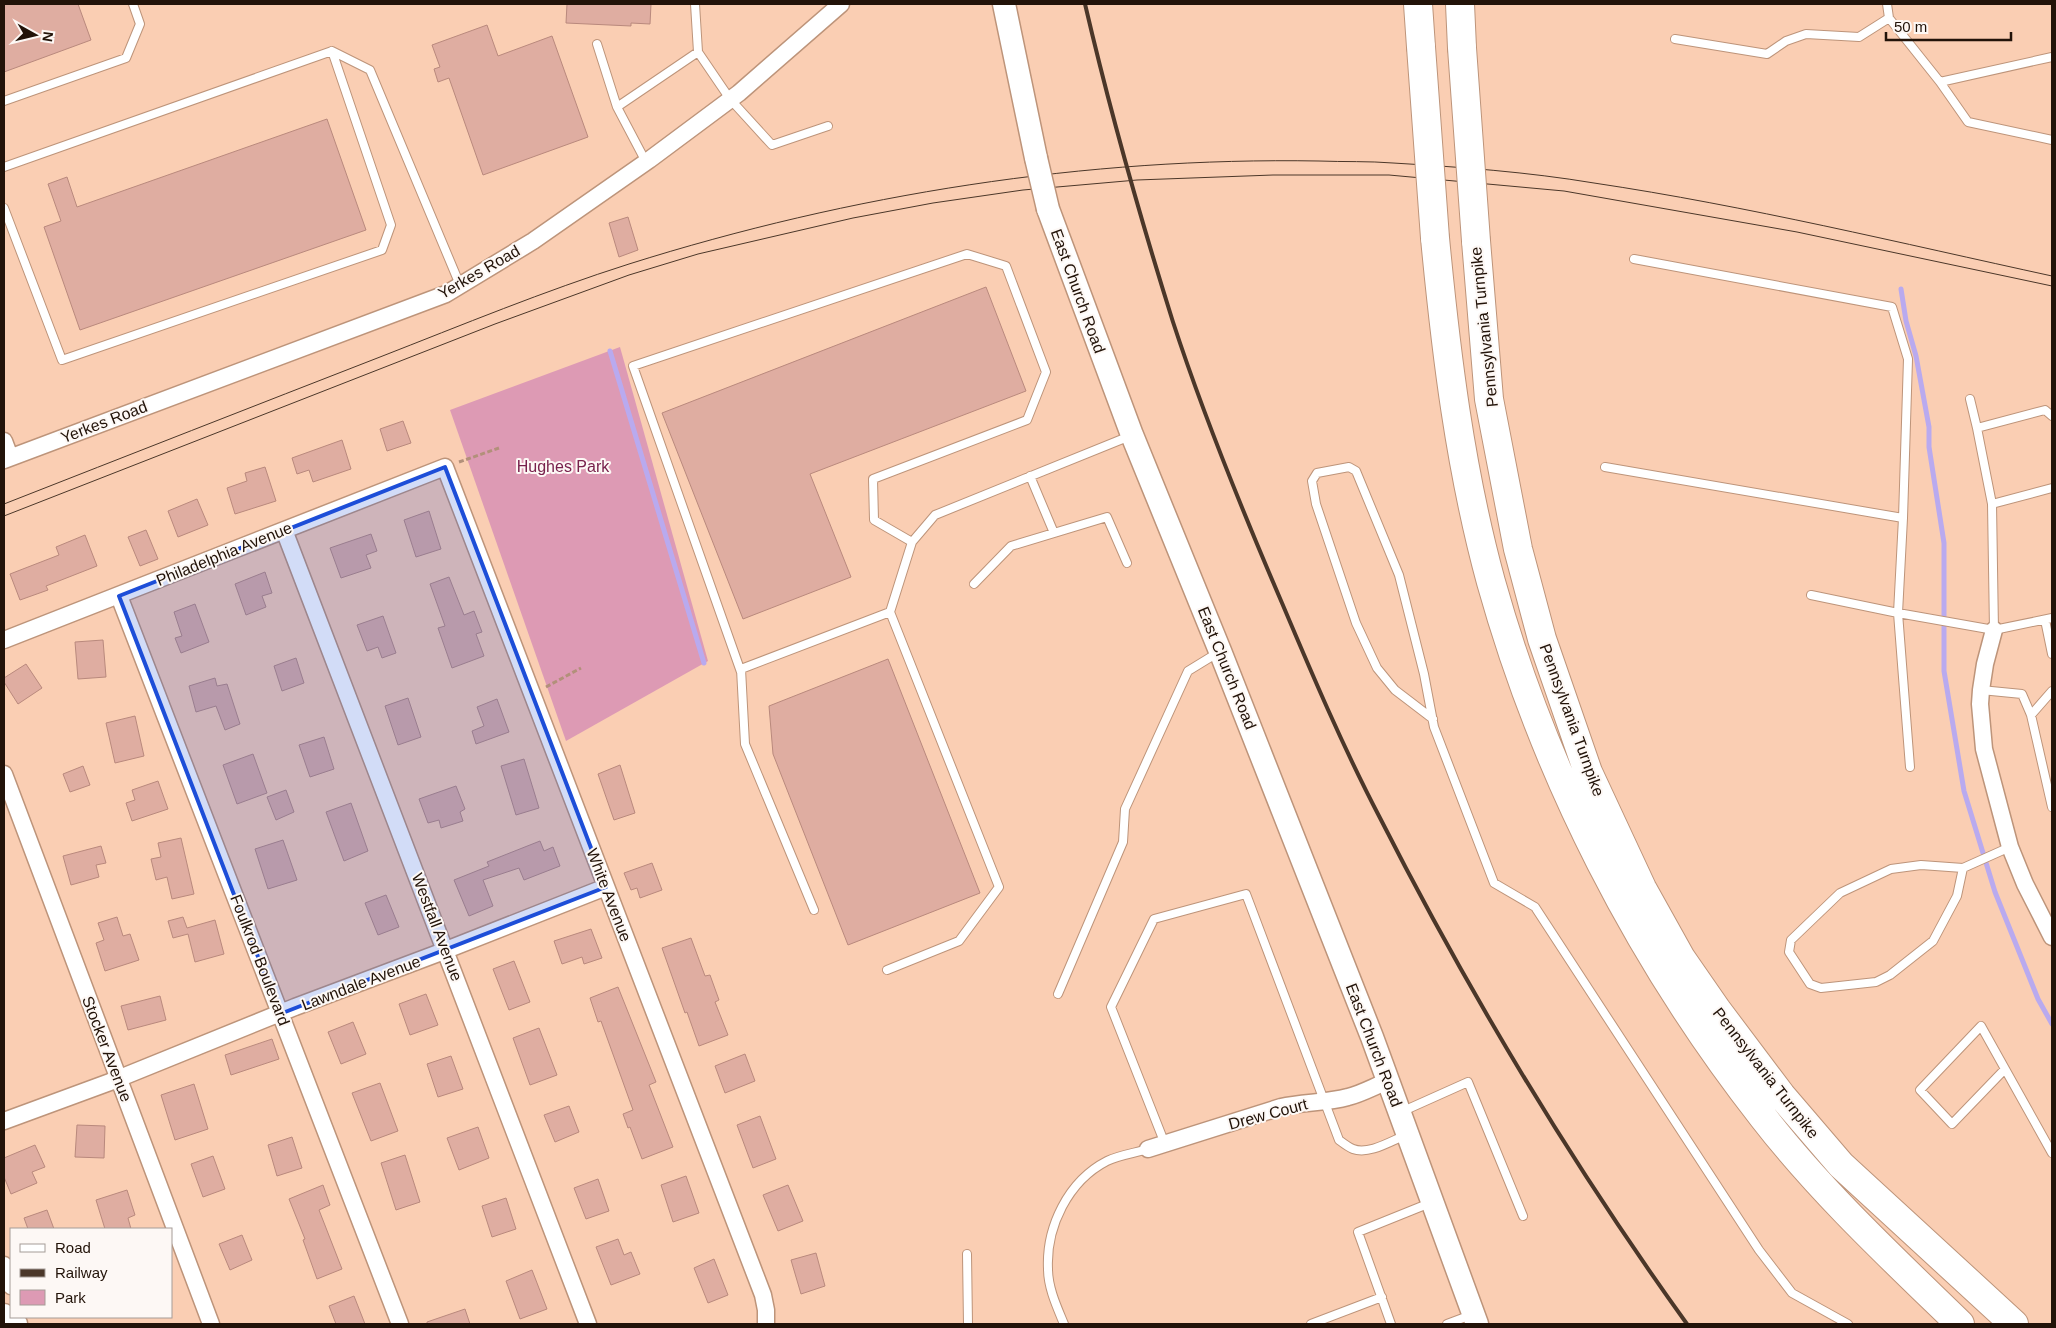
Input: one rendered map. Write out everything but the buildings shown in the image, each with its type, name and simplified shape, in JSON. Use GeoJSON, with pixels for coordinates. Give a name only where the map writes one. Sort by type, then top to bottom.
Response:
{"type":"FeatureCollection","features":[{"type":"Feature","properties":{"kind":"highway","name":"Pennsylvania Turnpike"},"geometry":{"type":"LineString","coordinates":[[1418,4],[1434,238],[1444,338],[1457,423],[1472,505],[1490,580],[1512,653],[1540,726],[1607,877],[1680,1000],[1722,1062],[1764,1119],[1852,1218],[1960,1324]]}},
{"type":"Feature","properties":{"kind":"highway","name":"Pennsylvania Turnpike"},"geometry":{"type":"LineString","coordinates":[[1460,4],[1476,241],[1490,399],[1518,549],[1542,639],[1588,772],[1642,888],[1680,958],[1781,1095],[1840,1165],[2014,1324]]}},
{"type":"Feature","properties":{"kind":"street","name":"Yerkes Road"},"geometry":{"type":"LineString","coordinates":[[7,458],[446,294],[533,241],[646,162],[730,100],[841,4]]}},
{"type":"Feature","properties":{"kind":"street","name":"East Church Road"},"geometry":{"type":"LineString","coordinates":[[1004,4],[1048,209],[1132,435],[1220,651],[1400,1112],[1476,1319]]}},
{"type":"Feature","properties":{"kind":"street"},"geometry":{"type":"LineString","coordinates":[[4,441],[7,458]]}},
{"type":"Feature","properties":{"kind":"street","name":"Philadelphia Avenue"},"geometry":{"type":"LineString","coordinates":[[4,640],[445,467]]}},
{"type":"Feature","properties":{"kind":"street","name":"White Avenue"},"geometry":{"type":"LineString","coordinates":[[445,467],[763,1295],[766,1324]]}},
{"type":"Feature","properties":{"kind":"street","name":"Westfall Avenue"},"geometry":{"type":"LineString","coordinates":[[284,530],[588,1324]]}},
{"type":"Feature","properties":{"kind":"street","name":"Foulkrod Boulevard"},"geometry":{"type":"LineString","coordinates":[[119,596],[400,1324]]}},
{"type":"Feature","properties":{"kind":"street"},"geometry":{"type":"LineString","coordinates":[[1994,630],[1985,664],[1981,690],[1980,704],[1984,749],[2010,847],[2025,884],[2052,937]]}},
{"type":"Feature","properties":{"kind":"street","name":"Stocker Avenue"},"geometry":{"type":"LineString","coordinates":[[4,774],[211,1324]]}},
{"type":"Feature","properties":{"kind":"street","name":"Lawndale Avenue"},"geometry":{"type":"LineString","coordinates":[[4,1121],[119,1079],[606,886]]}},
{"type":"Feature","properties":{"kind":"street","name":"Drew Court"},"geometry":{"type":"LineString","coordinates":[[1148,1149],[1281,1107],[1302,1102],[1348,1097],[1388,1081]]}},
{"type":"Feature","properties":{"kind":"street"},"geometry":{"type":"LineString","coordinates":[[4,1265],[10,1283]]}},
{"type":"Feature","properties":{"kind":"lane"},"geometry":{"type":"LineString","coordinates":[[4,101],[126,58],[140,24],[133,4]]}},
{"type":"Feature","properties":{"kind":"lane"},"geometry":{"type":"LineString","coordinates":[[695,4],[698,52],[730,100],[772,145],[828,126]]}},
{"type":"Feature","properties":{"kind":"lane"},"geometry":{"type":"LineString","coordinates":[[1887,4],[1890,18],[1940,82],[1968,122],[2052,140]]}},
{"type":"Feature","properties":{"kind":"lane"},"geometry":{"type":"LineString","coordinates":[[1675,39],[1767,54],[1786,41],[1806,34],[1859,37],[1890,18]]}},
{"type":"Feature","properties":{"kind":"lane"},"geometry":{"type":"LineString","coordinates":[[597,44],[617,107],[646,162]]}},
{"type":"Feature","properties":{"kind":"lane"},"geometry":{"type":"LineString","coordinates":[[4,208],[62,360],[382,250],[391,225],[332,51]]}},
{"type":"Feature","properties":{"kind":"lane"},"geometry":{"type":"LineString","coordinates":[[4,167],[332,51],[370,70],[460,286]]}},
{"type":"Feature","properties":{"kind":"lane"},"geometry":{"type":"LineString","coordinates":[[617,107],[698,52]]}},
{"type":"Feature","properties":{"kind":"lane"},"geometry":{"type":"LineString","coordinates":[[1940,82],[2052,57]]}},
{"type":"Feature","properties":{"kind":"lane"},"geometry":{"type":"LineString","coordinates":[[814,910],[745,744],[741,672],[634,366],[966,254],[1006,266],[1046,372],[1027,420],[873,479],[874,520],[912,542]]}},
{"type":"Feature","properties":{"kind":"lane"},"geometry":{"type":"LineString","coordinates":[[1634,259],[1892,307],[1908,359],[1898,613],[1910,767]]}},
{"type":"Feature","properties":{"kind":"lane"},"geometry":{"type":"LineString","coordinates":[[1970,399],[1992,504],[1994,630]]}},
{"type":"Feature","properties":{"kind":"lane"},"geometry":{"type":"LineString","coordinates":[[1977,428],[2045,410],[2052,416]]}},
{"type":"Feature","properties":{"kind":"lane"},"geometry":{"type":"LineString","coordinates":[[887,970],[958,941],[1000,887],[890,612],[912,542],[935,515],[1132,435]]}},
{"type":"Feature","properties":{"kind":"lane"},"geometry":{"type":"LineString","coordinates":[[1433,719],[1395,690],[1373,661],[1356,623],[1316,504],[1312,481],[1317,473],[1349,466],[1356,471],[1399,575],[1433,719],[1494,883],[1535,907],[1759,1250],[1792,1293],[1848,1324]]}},
{"type":"Feature","properties":{"kind":"lane"},"geometry":{"type":"LineString","coordinates":[[1605,467],[1903,518]]}},
{"type":"Feature","properties":{"kind":"lane"},"geometry":{"type":"LineString","coordinates":[[1030,476],[1054,533]]}},
{"type":"Feature","properties":{"kind":"lane"},"geometry":{"type":"LineString","coordinates":[[1992,504],[2052,488]]}},
{"type":"Feature","properties":{"kind":"lane"},"geometry":{"type":"LineString","coordinates":[[974,584],[1011,546],[1106,518],[1127,562]]}},
{"type":"Feature","properties":{"kind":"lane"},"geometry":{"type":"LineString","coordinates":[[1811,595],[1994,630],[2049,619],[2052,654]]}},
{"type":"Feature","properties":{"kind":"lane"},"geometry":{"type":"LineString","coordinates":[[741,672],[741,669],[890,612]]}},
{"type":"Feature","properties":{"kind":"lane"},"geometry":{"type":"LineString","coordinates":[[1058,994],[1123,842],[1125,809],[1188,671],[1220,651]]}},
{"type":"Feature","properties":{"kind":"lane"},"geometry":{"type":"LineString","coordinates":[[1981,690],[2022,694],[2031,715],[2051,795],[2052,807]]}},
{"type":"Feature","properties":{"kind":"lane"},"geometry":{"type":"LineString","coordinates":[[2031,715],[2052,691]]}},
{"type":"Feature","properties":{"kind":"lane"},"geometry":{"type":"LineString","coordinates":[[1965,867],[1957,896],[1932,941],[1890,975],[1876,982],[1820,988],[1810,984],[1789,952],[1791,940],[1840,893],[1891,869],[1921,865],[1965,867],[2010,847]]}},
{"type":"Feature","properties":{"kind":"lane"},"geometry":{"type":"LineString","coordinates":[[1165,1144],[1111,1007],[1154,919],[1246,894],[1323,1101],[1340,1140],[1351,1148],[1360,1151],[1408,1134]]}},
{"type":"Feature","properties":{"kind":"lane"},"geometry":{"type":"LineString","coordinates":[[2005,1069],[1952,1124],[1920,1090],[1981,1026],[2052,1153]]}},
{"type":"Feature","properties":{"kind":"lane"},"geometry":{"type":"LineString","coordinates":[[1400,1112],[1468,1082],[1523,1216]]}},
{"type":"Feature","properties":{"kind":"lane"},"geometry":{"type":"LineString","coordinates":[[1064,1324],[1055,1302],[1048,1270],[1050,1238],[1061,1207],[1081,1180],[1107,1161],[1148,1149]]}},
{"type":"Feature","properties":{"kind":"lane"},"geometry":{"type":"LineString","coordinates":[[1391,1324],[1358,1232],[1432,1202]]}},
{"type":"Feature","properties":{"kind":"lane"},"geometry":{"type":"LineString","coordinates":[[967,1254],[968,1324]]}},
{"type":"Feature","properties":{"kind":"lane"},"geometry":{"type":"LineString","coordinates":[[1311,1324],[1382,1297]]}},
{"type":"Feature","properties":{"kind":"lane"},"geometry":{"type":"LineString","coordinates":[[1447,1324],[1476,1319]]}},
{"type":"Feature","properties":{"kind":"path"},"geometry":{"type":"LineString","coordinates":[[445,467],[499,448]]}},
{"type":"Feature","properties":{"kind":"path"},"geometry":{"type":"LineString","coordinates":[[532,695],[581,668]]}},
{"type":"Feature","properties":{"kind":"highlighted area"},"geometry":{"type":"Polygon","coordinates":[[[445,467],[606,887],[280,1014],[119,596],[445,467]]]}},
{"type":"Feature","properties":{"kind":"green space","name":"Hughes Park"},"geometry":{"type":"Polygon","coordinates":[[[620,347],[708,661],[566,741],[450,410],[620,347]]]}},
{"type":"Feature","properties":{"kind":"waterway"},"geometry":{"type":"LineString","coordinates":[[1901,289],[1929,427],[1929,447],[1944,543],[1944,671],[1964,791],[1995,892],[2038,999],[2052,1024]]}},
{"type":"Feature","properties":{"kind":"waterway"},"geometry":{"type":"LineString","coordinates":[[610,351],[704,663]]}},
{"type":"Feature","properties":{"kind":"tram line"},"geometry":{"type":"LineString","coordinates":[[4,504],[503,309],[629,264],[713,239],[798,218],[883,200],[1057,173],[1232,161],[1384,162],[1519,173],[1652,192],[1709,203],[2052,276]]}},
{"type":"Feature","properties":{"kind":"tram line"},"geometry":{"type":"LineString","coordinates":[[4,516],[495,324],[629,275],[698,254],[853,218],[933,203],[1023,190],[1137,180],[1273,175],[1389,175],[1564,191],[1797,232],[2052,286]]}},
{"type":"Feature","properties":{"kind":"railway"},"geometry":{"type":"LineString","coordinates":[[1085,4],[1126,164],[1185,358],[1238,498],[1340,737],[1413,882],[1485,1012],[1562,1139],[1687,1324]]}}]}
